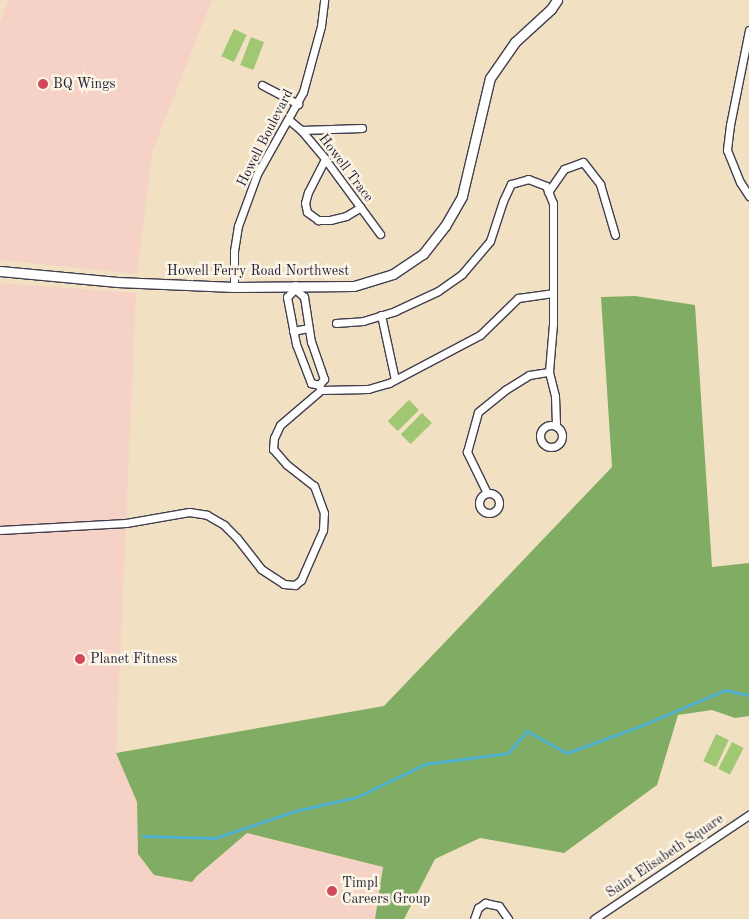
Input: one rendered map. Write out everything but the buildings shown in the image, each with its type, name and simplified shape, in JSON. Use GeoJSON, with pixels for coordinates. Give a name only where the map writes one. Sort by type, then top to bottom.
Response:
{"type":"FeatureCollection","features":[{"type":"Feature","properties":{"kind":"street","name":"Howell Boulevard"},"geometry":{"type":"LineString","coordinates":[[234,287],[234,251],[238,226],[257,174],[298,104],[315,49],[324,0]]}},
{"type":"Feature","properties":{"kind":"street","name":"Howell Ferry Road Northwest"},"geometry":{"type":"LineString","coordinates":[[0,271],[117,282],[295,288],[354,286],[393,274],[423,254],[446,226],[462,196],[490,78],[514,42],[552,9],[557,0]]}},
{"type":"Feature","properties":{"kind":"street"},"geometry":{"type":"LineString","coordinates":[[749,30],[730,124],[727,150],[740,182],[749,196]]}},
{"type":"Feature","properties":{"kind":"street"},"geometry":{"type":"LineString","coordinates":[[262,85],[298,104]]}},
{"type":"Feature","properties":{"kind":"street","name":"Howell Trace"},"geometry":{"type":"LineString","coordinates":[[289,120],[301,130],[325,159],[380,234]]}},
{"type":"Feature","properties":{"kind":"street"},"geometry":{"type":"LineString","coordinates":[[301,130],[362,128]]}},
{"type":"Feature","properties":{"kind":"street"},"geometry":{"type":"LineString","coordinates":[[325,159],[308,192],[305,203],[307,212],[318,220],[330,220],[346,216],[361,207]]}},
{"type":"Feature","properties":{"kind":"street"},"geometry":{"type":"LineString","coordinates":[[548,192],[564,169],[583,162],[600,184],[615,235]]}},
{"type":"Feature","properties":{"kind":"street"},"geometry":{"type":"LineString","coordinates":[[336,323],[363,321],[438,291],[462,274],[490,241],[503,201],[511,184],[528,180],[546,186],[553,203],[553,324],[549,372],[555,396],[556,426]]}},
{"type":"Feature","properties":{"kind":"street"},"geometry":{"type":"LineString","coordinates":[[0,530],[126,523],[189,512],[206,515],[224,525],[237,538],[261,569],[284,584],[295,585],[301,580],[323,530],[324,513],[314,486],[287,465],[273,449],[274,438],[280,425],[320,388],[324,379],[308,328],[304,297],[295,288],[287,297],[293,331],[311,383],[320,388],[368,389],[395,380],[480,335],[518,298],[553,292]]}},
{"type":"Feature","properties":{"kind":"street"},"geometry":{"type":"LineString","coordinates":[[381,315],[395,380]]}},
{"type":"Feature","properties":{"kind":"street"},"geometry":{"type":"LineString","coordinates":[[293,331],[308,328]]}},
{"type":"Feature","properties":{"kind":"street"},"geometry":{"type":"LineString","coordinates":[[487,492],[467,452],[478,412],[505,390],[529,375],[549,372]]}},
{"type":"Feature","properties":{"kind":"street","name":"Saint Elisabeth Square"},"geometry":{"type":"LineString","coordinates":[[594,919],[749,814]]}},
{"type":"Feature","properties":{"kind":"street"},"geometry":{"type":"LineString","coordinates":[[474,919],[478,908],[485,903],[499,906],[508,919]]}},
{"type":"Feature","properties":{"kind":"shaded area"},"geometry":{"type":"Polygon","coordinates":[[[8,0],[212,0],[152,152],[137,274],[0,260],[0,23],[8,0]]]}},
{"type":"Feature","properties":{"kind":"shaded area"},"geometry":{"type":"Polygon","coordinates":[[[0,283],[136,293],[116,753],[137,802],[138,854],[192,882],[246,833],[383,867],[375,919],[0,919],[0,283]]]}},
{"type":"Feature","properties":{"kind":"green space"},"geometry":{"type":"Polygon","coordinates":[[[234,29],[247,35],[234,62],[221,56],[234,29]]]}},
{"type":"Feature","properties":{"kind":"green space"},"geometry":{"type":"Polygon","coordinates":[[[251,37],[264,42],[253,70],[240,65],[251,37]]]}},
{"type":"Feature","properties":{"kind":"green space"},"geometry":{"type":"Polygon","coordinates":[[[635,296],[695,305],[712,567],[749,563],[749,716],[735,718],[712,710],[678,715],[657,785],[564,853],[480,838],[435,859],[404,919],[375,919],[383,867],[247,833],[192,882],[154,875],[138,854],[137,802],[116,753],[384,706],[612,467],[601,297],[635,296]]]}},
{"type":"Feature","properties":{"kind":"green space"},"geometry":{"type":"Polygon","coordinates":[[[409,400],[419,410],[398,431],[388,421],[409,400]]]}},
{"type":"Feature","properties":{"kind":"green space"},"geometry":{"type":"Polygon","coordinates":[[[422,413],[432,423],[411,444],[401,434],[422,413]]]}},
{"type":"Feature","properties":{"kind":"green space"},"geometry":{"type":"Polygon","coordinates":[[[716,734],[729,740],[716,767],[703,761],[716,734]]]}},
{"type":"Feature","properties":{"kind":"green space"},"geometry":{"type":"Polygon","coordinates":[[[732,742],[744,748],[730,775],[718,769],[732,742]]]}},
{"type":"Feature","properties":{"kind":"waterway"},"geometry":{"type":"LineString","coordinates":[[143,836],[215,838],[295,811],[357,797],[425,764],[508,753],[527,731],[567,753],[643,725],[725,690],[749,695]]}},
{"type":"Feature","properties":{"kind":"place","name":"BQ Wings"},"geometry":{"type":"Point","coordinates":[43,84]}},
{"type":"Feature","properties":{"kind":"place","name":"Planet Fitness"},"geometry":{"type":"Point","coordinates":[80,659]}},
{"type":"Feature","properties":{"kind":"place","name":"Timpl Careers Group"},"geometry":{"type":"Point","coordinates":[332,891]}}]}
